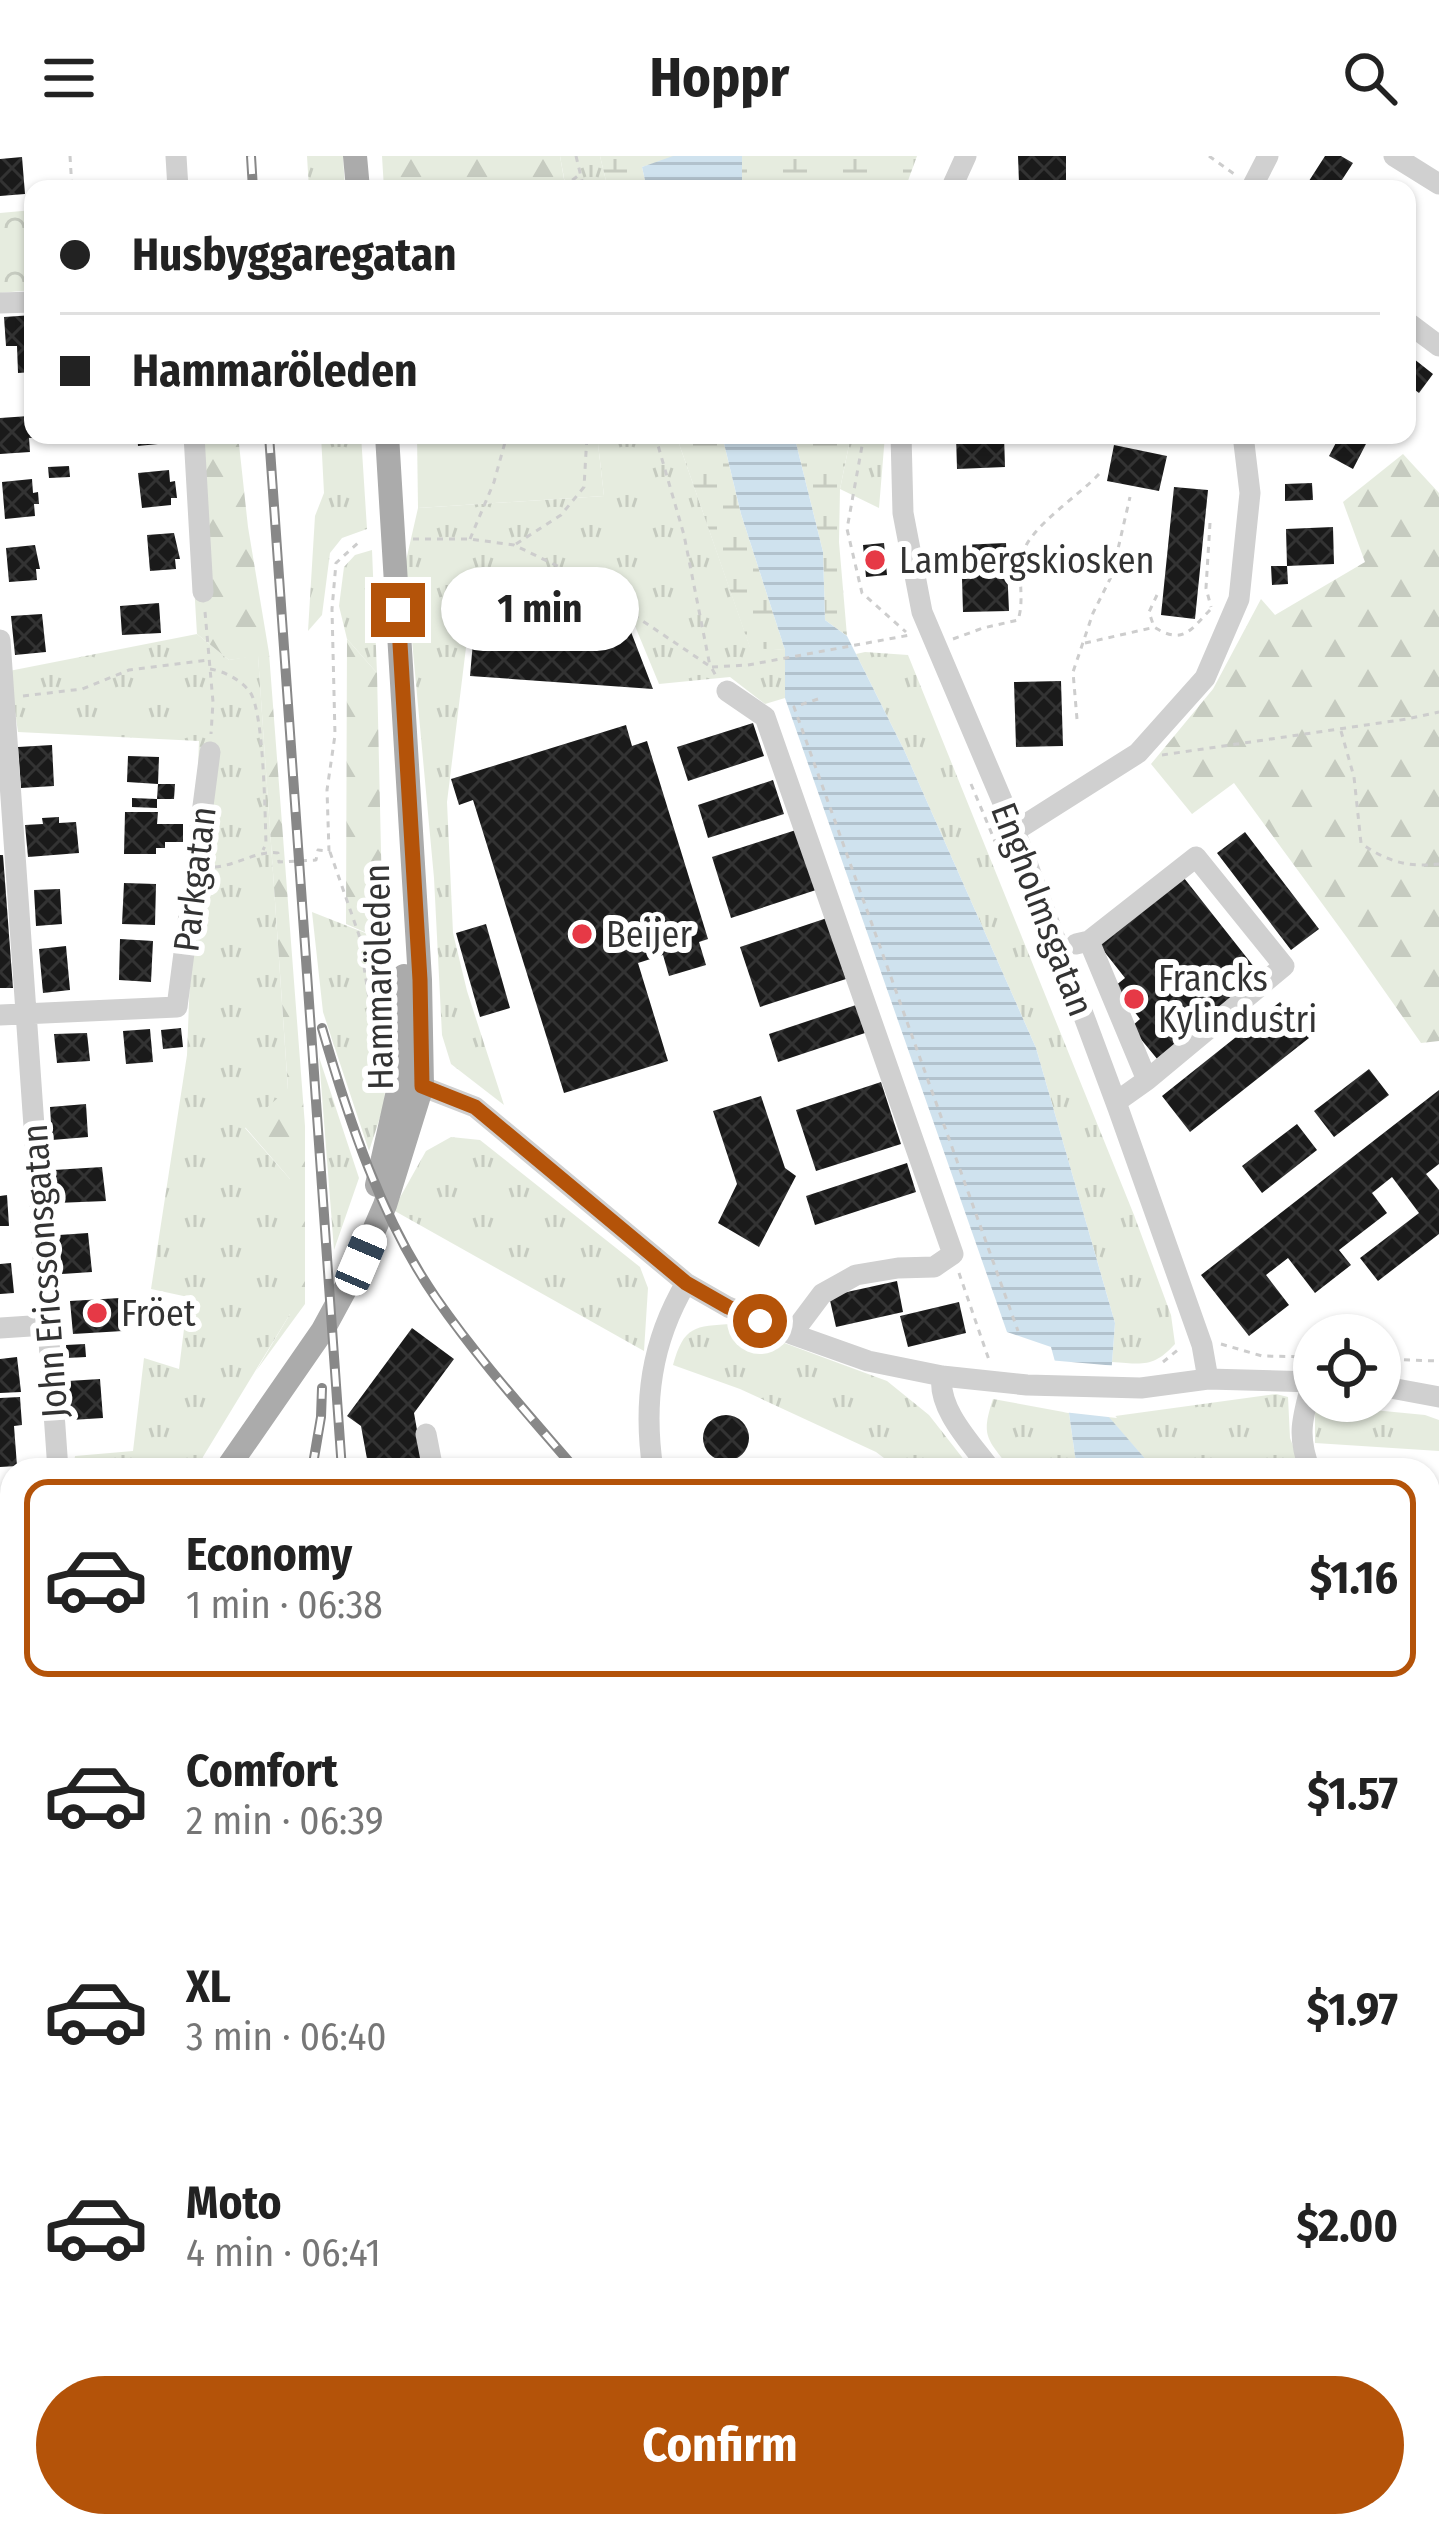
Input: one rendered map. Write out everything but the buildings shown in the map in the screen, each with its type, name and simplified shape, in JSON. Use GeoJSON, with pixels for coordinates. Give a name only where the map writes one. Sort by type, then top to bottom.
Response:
{"type":"FeatureCollection","features":[{"type":"Feature","properties":{"kind":"main road","name":"Hammaröleden"},"geometry":{"type":"LineString","coordinates":[[217,1458],[320,1309],[356,1239],[409,1076],[374,444]]}},
{"type":"Feature","properties":{"kind":"main road","name":"Hammaröleden"},"geometry":{"type":"LineString","coordinates":[[234,1458],[323,1330],[361,1260],[385,1205],[409,1076],[420,980],[388,444]]}},
{"type":"Feature","properties":{"kind":"street"},"geometry":{"type":"LineString","coordinates":[[1394,156],[1439,184]]}},
{"type":"Feature","properties":{"kind":"street"},"geometry":{"type":"LineString","coordinates":[[195,444],[203,592]]}},
{"type":"Feature","properties":{"kind":"street","name":"Engholmsgatan"},"geometry":{"type":"LineString","coordinates":[[901,444],[903,513],[922,612],[1015,831],[1202,1345],[1208,1379]]}},
{"type":"Feature","properties":{"kind":"street"},"geometry":{"type":"LineString","coordinates":[[1015,831],[1130,759],[1204,678],[1239,599],[1250,493],[1244,444]]}},
{"type":"Feature","properties":{"kind":"street","name":"John Ericssonsgatan"},"geometry":{"type":"LineString","coordinates":[[0,640],[57,1458]]}},
{"type":"Feature","properties":{"kind":"street"},"geometry":{"type":"LineString","coordinates":[[727,691],[765,718],[953,1254],[934,1267],[856,1275],[821,1294],[791,1334]]}},
{"type":"Feature","properties":{"kind":"street","name":"Parkgatan"},"geometry":{"type":"LineString","coordinates":[[27,1013],[177,1007],[210,752]]}},
{"type":"Feature","properties":{"kind":"street"},"geometry":{"type":"LineString","coordinates":[[1058,949],[1089,940],[1196,856],[1284,966],[1116,1102]]}},
{"type":"Feature","properties":{"kind":"street"},"geometry":{"type":"LineString","coordinates":[[1089,940],[1147,1080]]}},
{"type":"Feature","properties":{"kind":"street"},"geometry":{"type":"LineString","coordinates":[[0,1015],[27,1013]]}},
{"type":"Feature","properties":{"kind":"street"},"geometry":{"type":"LineString","coordinates":[[409,1076],[475,1107],[686,1283],[728,1307],[868,1361],[1016,1384],[1146,1379],[1293,1381]]}},
{"type":"Feature","properties":{"kind":"street"},"geometry":{"type":"LineString","coordinates":[[652,1458],[651,1372],[664,1328],[686,1283]]}},
{"type":"Feature","properties":{"kind":"street"},"geometry":{"type":"LineString","coordinates":[[0,1328],[46,1324]]}},
{"type":"Feature","properties":{"kind":"street"},"geometry":{"type":"LineString","coordinates":[[942,1376],[940,1391],[983,1458]]}},
{"type":"Feature","properties":{"kind":"street"},"geometry":{"type":"LineString","coordinates":[[1401,1385],[1439,1383]]}},
{"type":"Feature","properties":{"kind":"street"},"geometry":{"type":"LineString","coordinates":[[1401,1390],[1439,1397]]}},
{"type":"Feature","properties":{"kind":"street"},"geometry":{"type":"LineString","coordinates":[[1301,1422],[1305,1458]]}},
{"type":"Feature","properties":{"kind":"street"},"geometry":{"type":"LineString","coordinates":[[426,1434],[431,1458]]}},
{"type":"Feature","properties":{"kind":"path"},"geometry":{"type":"LineString","coordinates":[[576,156],[581,180]]}},
{"type":"Feature","properties":{"kind":"path"},"geometry":{"type":"LineString","coordinates":[[1209,156],[1240,180]]}},
{"type":"Feature","properties":{"kind":"path"},"geometry":{"type":"LineString","coordinates":[[573,180],[579,176]]}},
{"type":"Feature","properties":{"kind":"path"},"geometry":{"type":"LineString","coordinates":[[470,539],[505,444]]}},
{"type":"Feature","properties":{"kind":"path"},"geometry":{"type":"LineString","coordinates":[[514,544],[561,514],[584,488],[586,444]]}},
{"type":"Feature","properties":{"kind":"path"},"geometry":{"type":"LineString","coordinates":[[658,444],[684,536],[710,668]]}},
{"type":"Feature","properties":{"kind":"path"},"geometry":{"type":"LineString","coordinates":[[405,539],[514,544],[570,572],[710,668],[910,635],[862,592],[847,529],[861,444]]}},
{"type":"Feature","properties":{"kind":"path"},"geometry":{"type":"LineString","coordinates":[[935,645],[1018,620],[1020,569],[1027,542],[1100,473]]}},
{"type":"Feature","properties":{"kind":"path"},"geometry":{"type":"LineString","coordinates":[[1077,719],[1073,672],[1112,575],[1130,497]]}},
{"type":"Feature","properties":{"kind":"path"},"geometry":{"type":"LineString","coordinates":[[1156,595],[1149,612],[1154,627],[1167,635],[1183,636],[1211,609],[1206,588],[1210,524]]}},
{"type":"Feature","properties":{"kind":"path"},"geometry":{"type":"LineString","coordinates":[[360,541],[336,562],[329,850],[359,935],[375,1037],[409,1076]]}},
{"type":"Feature","properties":{"kind":"path"},"geometry":{"type":"LineString","coordinates":[[203,592],[213,703],[210,752]]}},
{"type":"Feature","properties":{"kind":"path"},"geometry":{"type":"LineString","coordinates":[[1083,644],[1154,627]]}},
{"type":"Feature","properties":{"kind":"path"},"geometry":{"type":"LineString","coordinates":[[4,705],[82,689],[129,670],[209,660]]}},
{"type":"Feature","properties":{"kind":"path"},"geometry":{"type":"LineString","coordinates":[[210,669],[224,670],[250,692],[257,711],[263,851]]}},
{"type":"Feature","properties":{"kind":"path"},"geometry":{"type":"LineString","coordinates":[[818,699],[794,706],[1018,1331]]}},
{"type":"Feature","properties":{"kind":"path"},"geometry":{"type":"LineString","coordinates":[[1130,759],[1439,712]]}},
{"type":"Feature","properties":{"kind":"path"},"geometry":{"type":"LineString","coordinates":[[1340,729],[1354,777],[1361,843],[1389,860],[1417,867],[1439,864]]}},
{"type":"Feature","properties":{"kind":"path"},"geometry":{"type":"LineString","coordinates":[[972,787],[1008,874]]}},
{"type":"Feature","properties":{"kind":"path"},"geometry":{"type":"LineString","coordinates":[[196,866],[230,866],[263,851],[278,854],[280,862],[316,860],[318,850],[329,850]]}},
{"type":"Feature","properties":{"kind":"path"},"geometry":{"type":"LineString","coordinates":[[953,1254],[989,1360]]}},
{"type":"Feature","properties":{"kind":"path"},"geometry":{"type":"LineString","coordinates":[[1146,1379],[1184,1341],[1293,1356]]}},
{"type":"Feature","properties":{"kind":"path"},"geometry":{"type":"LineString","coordinates":[[1401,1360],[1439,1361]]}},
{"type":"Feature","properties":{"kind":"green space"},"geometry":{"type":"Polygon","coordinates":[[[307,156],[343,156],[344,180],[308,180],[307,156]]]}},
{"type":"Feature","properties":{"kind":"green space"},"geometry":{"type":"Polygon","coordinates":[[[382,156],[560,156],[564,180],[383,180],[382,156]]]}},
{"type":"Feature","properties":{"kind":"green space"},"geometry":{"type":"Polygon","coordinates":[[[560,156],[600,156],[606,180],[564,180],[560,156]]]}},
{"type":"Feature","properties":{"kind":"green space"},"geometry":{"type":"Polygon","coordinates":[[[600,156],[674,157],[642,167],[645,180],[606,180],[600,156]]]}},
{"type":"Feature","properties":{"kind":"green space"},"geometry":{"type":"Polygon","coordinates":[[[742,156],[917,156],[908,180],[742,180],[742,156]]]}},
{"type":"Feature","properties":{"kind":"green space"},"geometry":{"type":"Polygon","coordinates":[[[24,211],[24,291],[0,293],[0,213],[24,211]]]}},
{"type":"Feature","properties":{"kind":"green space"},"geometry":{"type":"Polygon","coordinates":[[[186,444],[239,444],[269,653],[305,1126],[305,1304],[256,1371],[290,1314],[290,1179],[245,1127],[288,1089],[258,656],[229,660],[197,634],[186,444]]]}},
{"type":"Feature","properties":{"kind":"green space"},"geometry":{"type":"Polygon","coordinates":[[[321,444],[362,444],[367,529],[342,538],[330,553],[322,615],[308,631],[315,516],[324,493],[321,444]]]}},
{"type":"Feature","properties":{"kind":"green space"},"geometry":{"type":"Polygon","coordinates":[[[417,444],[598,444],[604,496],[418,508],[417,444]]]}},
{"type":"Feature","properties":{"kind":"green space"},"geometry":{"type":"Polygon","coordinates":[[[598,444],[679,444],[750,647],[785,650],[785,698],[765,704],[730,677],[659,684],[635,626],[470,615],[447,802],[453,933],[504,1105],[451,1064],[442,1035],[434,878],[405,565],[418,508],[604,496],[598,444]]]}},
{"type":"Feature","properties":{"kind":"green space"},"geometry":{"type":"Polygon","coordinates":[[[679,444],[724,444],[741,514],[785,650],[750,648],[679,444]]]}},
{"type":"Feature","properties":{"kind":"green space"},"geometry":{"type":"Polygon","coordinates":[[[796,444],[849,444],[840,489],[839,542],[847,636],[825,620],[823,552],[796,444]]]}},
{"type":"Feature","properties":{"kind":"green space"},"geometry":{"type":"Polygon","coordinates":[[[849,444],[884,444],[879,508],[840,489],[849,444]]]}},
{"type":"Feature","properties":{"kind":"green space"},"geometry":{"type":"Polygon","coordinates":[[[1403,454],[1439,493],[1439,1041],[1421,1043],[1234,783],[1192,814],[1151,764],[1213,689],[1261,599],[1275,615],[1365,562],[1343,502],[1403,454]]]}},
{"type":"Feature","properties":{"kind":"green space"},"geometry":{"type":"Polygon","coordinates":[[[372,550],[377,673],[347,639],[339,606],[344,567],[355,555],[372,550]]]}},
{"type":"Feature","properties":{"kind":"green space"},"geometry":{"type":"Polygon","coordinates":[[[197,634],[229,660],[258,655],[288,1090],[245,1128],[290,1179],[290,1314],[202,1458],[75,1458],[133,1451],[144,1358],[179,1369],[188,1297],[151,1289],[187,1055],[199,741],[18,732],[9,671],[197,634]]]}},
{"type":"Feature","properties":{"kind":"green space"},"geometry":{"type":"Polygon","coordinates":[[[347,639],[377,673],[383,940],[346,924],[347,639]]]}},
{"type":"Feature","properties":{"kind":"green space"},"geometry":{"type":"Polygon","coordinates":[[[856,654],[908,655],[1171,1315],[1175,1344],[1154,1361],[1112,1362],[1115,1323],[1036,1048],[905,752],[856,654]]]}},
{"type":"Feature","properties":{"kind":"green space"},"geometry":{"type":"Polygon","coordinates":[[[312,912],[383,940],[389,1037],[384,1105],[369,1151],[323,1012],[312,912]]]}},
{"type":"Feature","properties":{"kind":"green space"},"geometry":{"type":"Polygon","coordinates":[[[319,1057],[359,1178],[334,1250],[319,1057]]]}},
{"type":"Feature","properties":{"kind":"green space"},"geometry":{"type":"Polygon","coordinates":[[[451,1137],[480,1140],[640,1267],[648,1288],[644,1351],[393,1210],[426,1151],[451,1137]]]}},
{"type":"Feature","properties":{"kind":"green space"},"geometry":{"type":"Polygon","coordinates":[[[733,1324],[887,1381],[929,1415],[963,1458],[884,1458],[740,1389],[673,1365],[687,1335],[709,1326],[733,1324]]]}},
{"type":"Feature","properties":{"kind":"green space"},"geometry":{"type":"Polygon","coordinates":[[[1276,1394],[1288,1397],[1290,1438],[1298,1458],[1144,1458],[1108,1417],[1276,1394]]]}},
{"type":"Feature","properties":{"kind":"green space"},"geometry":{"type":"Polygon","coordinates":[[[993,1399],[1069,1413],[1075,1458],[1002,1458],[988,1438],[993,1399]]]}},
{"type":"Feature","properties":{"kind":"green space"},"geometry":{"type":"Polygon","coordinates":[[[1401,1413],[1439,1420],[1439,1451],[1315,1443],[1315,1422],[1401,1422],[1401,1413]]]}},
{"type":"Feature","properties":{"kind":"water"},"geometry":{"type":"Polygon","coordinates":[[[673,156],[742,156],[742,180],[645,180],[642,167],[673,156]]]}},
{"type":"Feature","properties":{"kind":"water"},"geometry":{"type":"Polygon","coordinates":[[[724,444],[796,444],[823,552],[825,620],[847,636],[905,752],[1036,1048],[1115,1323],[1108,1416],[1145,1458],[1075,1458],[1051,1347],[1007,1332],[785,698],[785,650],[741,514],[724,444]]]}},
{"type":"Feature","properties":{"kind":"pier"},"geometry":{"type":"Polygon","coordinates":[[[1048,1360],[1117,1366],[1117,1418],[1063,1412],[1048,1360]]]}},
{"type":"Feature","properties":{"kind":"railway"},"geometry":{"type":"LineString","coordinates":[[251,156],[252,180]]}},
{"type":"Feature","properties":{"kind":"railway"},"geometry":{"type":"LineString","coordinates":[[270,444],[341,1458]]}},
{"type":"Feature","properties":{"kind":"railway"},"geometry":{"type":"LineString","coordinates":[[322,1028],[368,1168],[416,1267],[469,1343],[566,1458]]}},
{"type":"Feature","properties":{"kind":"railway"},"geometry":{"type":"LineString","coordinates":[[314,1458],[322,1388]]}},
{"type":"Feature","properties":{"kind":"place","name":"Lambergskiosken"},"geometry":{"type":"Point","coordinates":[875,560]}},
{"type":"Feature","properties":{"kind":"place","name":"Beijer"},"geometry":{"type":"Point","coordinates":[582,934]}},
{"type":"Feature","properties":{"kind":"place","name":"Francks Kylindustri"},"geometry":{"type":"Point","coordinates":[1134,999]}},
{"type":"Feature","properties":{"kind":"place","name":"Fröet"},"geometry":{"type":"Point","coordinates":[97,1313]}},
{"type":"Feature","properties":{"kind":"route"},"geometry":{"type":"LineString","coordinates":[[398,610],[422,1086],[475,1107],[686,1283],[760,1321]]}}]}
